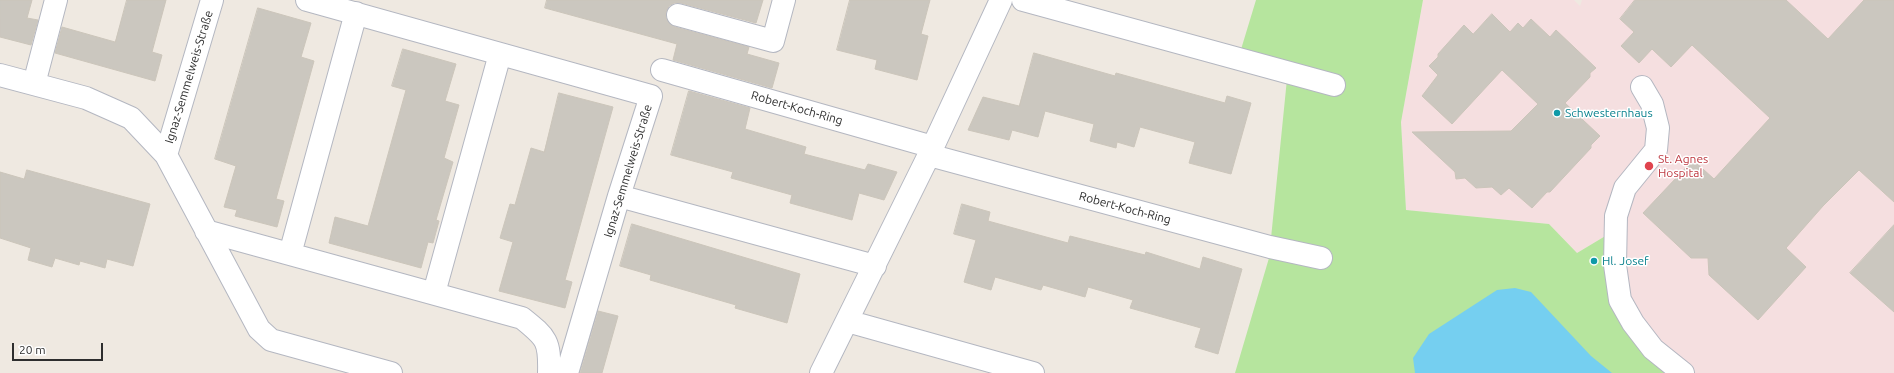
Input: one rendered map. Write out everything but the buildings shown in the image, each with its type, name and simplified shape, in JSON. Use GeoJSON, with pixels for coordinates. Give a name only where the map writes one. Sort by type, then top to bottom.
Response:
{"type":"FeatureCollection","features":[{"type":"Feature","properties":{"kind":"street"},"geometry":{"type":"LineString","coordinates":[[34,84],[56,0]]}},
{"type":"Feature","properties":{"kind":"street","name":"Ignaz-Semmelweis-Straße"},"geometry":{"type":"LineString","coordinates":[[166,155],[212,0]]}},
{"type":"Feature","properties":{"kind":"street","name":"Ignaz-Semmelweis-Straße"},"geometry":{"type":"LineString","coordinates":[[307,0],[651,96],[619,196],[567,373]]}},
{"type":"Feature","properties":{"kind":"street"},"geometry":{"type":"LineString","coordinates":[[678,14],[773,41],[784,0]]}},
{"type":"Feature","properties":{"kind":"street"},"geometry":{"type":"LineString","coordinates":[[821,373],[931,151],[1001,0]]}},
{"type":"Feature","properties":{"kind":"street"},"geometry":{"type":"LineString","coordinates":[[1023,0],[1334,85]]}},
{"type":"Feature","properties":{"kind":"street"},"geometry":{"type":"LineString","coordinates":[[290,254],[356,14]]}},
{"type":"Feature","properties":{"kind":"street"},"geometry":{"type":"LineString","coordinates":[[434,293],[500,54]]}},
{"type":"Feature","properties":{"kind":"street","name":"Robert-Koch-Ring"},"geometry":{"type":"LineString","coordinates":[[662,70],[931,151],[1270,247],[1321,258]]}},
{"type":"Feature","properties":{"kind":"street","name":"Ignaz-Semmelweis-Straße"},"geometry":{"type":"LineString","coordinates":[[0,75],[86,98],[131,118],[166,155],[259,329],[271,340],[391,373]]}},
{"type":"Feature","properties":{"kind":"street"},"geometry":{"type":"LineString","coordinates":[[1642,87],[1652,104],[1658,128],[1656,150],[1625,188],[1616,216],[1615,265],[1620,300],[1633,323],[1653,349],[1683,373]]}},
{"type":"Feature","properties":{"kind":"street"},"geometry":{"type":"LineString","coordinates":[[619,196],[875,266]]}},
{"type":"Feature","properties":{"kind":"street"},"geometry":{"type":"LineString","coordinates":[[206,231],[522,318],[543,334],[550,353],[549,373]]}},
{"type":"Feature","properties":{"kind":"street"},"geometry":{"type":"LineString","coordinates":[[847,321],[1033,373]]}},
{"type":"Feature","properties":{"kind":"shaded area","name":"St. Agnes Hospital"},"geometry":{"type":"Polygon","coordinates":[[[1423,0],[1574,0],[1580,6],[1582,0],[1894,0],[1894,373],[1669,373],[1626,325],[1612,232],[1577,253],[1549,224],[1406,210],[1401,122],[1423,0]]]}},
{"type":"Feature","properties":{"kind":"green space"},"geometry":{"type":"Polygon","coordinates":[[[1256,0],[1423,0],[1401,122],[1406,210],[1549,224],[1577,253],[1612,232],[1616,302],[1672,373],[1235,373],[1269,258],[1288,69],[1239,56],[1256,0]]]}},
{"type":"Feature","properties":{"kind":"water"},"geometry":{"type":"Polygon","coordinates":[[[1515,288],[1531,292],[1591,356],[1612,373],[1415,373],[1413,358],[1429,334],[1497,290],[1515,288]]]}},
{"type":"Feature","properties":{"kind":"place","name":"Schwesternhaus"},"geometry":{"type":"Point","coordinates":[1557,113]}},
{"type":"Feature","properties":{"kind":"place","name":"St. Agnes Hospital"},"geometry":{"type":"Point","coordinates":[1649,166]}},
{"type":"Feature","properties":{"kind":"place","name":"Hl. Josef"},"geometry":{"type":"Point","coordinates":[1594,261]}}]}
